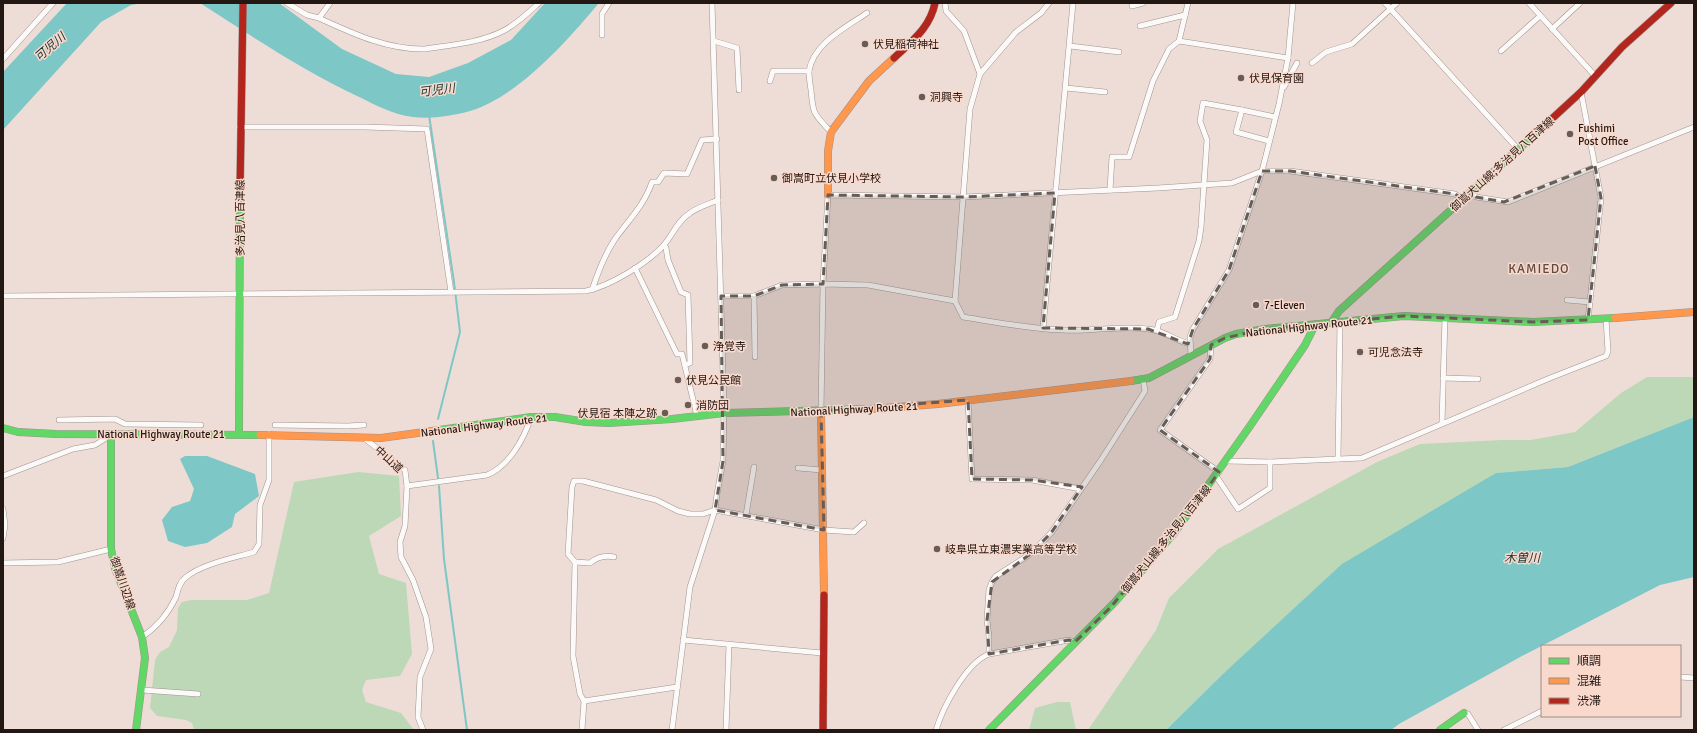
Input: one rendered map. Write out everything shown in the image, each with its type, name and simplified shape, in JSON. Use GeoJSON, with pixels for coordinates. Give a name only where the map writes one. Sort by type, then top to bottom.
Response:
{"type":"FeatureCollection","features":[{"type":"Feature","properties":{"kind":"main road","name":"多治見八百津線"},"geometry":{"type":"LineString","coordinates":[[240,434],[240,127],[243,3]]}},
{"type":"Feature","properties":{"kind":"main road"},"geometry":{"type":"LineString","coordinates":[[828,195],[828,151],[831,132],[869,81],[924,30],[933,13],[934,3]]}},
{"type":"Feature","properties":{"kind":"main road","name":"御嵩犬山線;多治見八百津線"},"geometry":{"type":"LineString","coordinates":[[1331,323],[1338,311],[1581,92],[1622,47],[1671,3]]}},
{"type":"Feature","properties":{"kind":"main road","name":"National Highway Route 21"},"geometry":{"type":"LineString","coordinates":[[3,428],[18,432],[56,434],[269,434],[363,438],[400,436],[531,417],[555,417],[586,422],[609,423],[724,413],[821,411],[938,404],[1143,379],[1165,371],[1210,345],[1243,333],[1404,316],[1445,316],[1533,322],[1606,319],[1694,312]]}},
{"type":"Feature","properties":{"kind":"main road","name":"御嵩犬山線;多治見八百津線"},"geometry":{"type":"LineString","coordinates":[[989,730],[1110,608],[1155,557],[1227,461],[1305,345],[1315,325]]}},
{"type":"Feature","properties":{"kind":"main road"},"geometry":{"type":"LineString","coordinates":[[821,411],[824,530],[822,653],[823,730]]}},
{"type":"Feature","properties":{"kind":"main road","name":"御嵩川辺線"},"geometry":{"type":"LineString","coordinates":[[111,434],[112,549],[115,568],[142,637],[145,658],[136,730]]}},
{"type":"Feature","properties":{"kind":"main road"},"geometry":{"type":"LineString","coordinates":[[1440,730],[1464,713]]}},
{"type":"Feature","properties":{"kind":"street"},"geometry":{"type":"LineString","coordinates":[[3,59],[53,3]]}},
{"type":"Feature","properties":{"kind":"street"},"geometry":{"type":"LineString","coordinates":[[287,3],[307,15],[319,18],[368,40],[415,49],[425,49],[488,37],[502,32],[525,16],[539,3]]}},
{"type":"Feature","properties":{"kind":"street"},"geometry":{"type":"LineString","coordinates":[[319,18],[330,3]]}},
{"type":"Feature","properties":{"kind":"street"},"geometry":{"type":"LineString","coordinates":[[602,36],[602,14],[609,3]]}},
{"type":"Feature","properties":{"kind":"street"},"geometry":{"type":"LineString","coordinates":[[672,730],[690,587],[715,510],[723,461],[724,413],[712,3]]}},
{"type":"Feature","properties":{"kind":"street"},"geometry":{"type":"LineString","coordinates":[[945,3],[946,11],[964,31],[980,74]]}},
{"type":"Feature","properties":{"kind":"street"},"geometry":{"type":"LineString","coordinates":[[1049,3],[1041,13],[1016,32],[980,74],[970,108],[964,197],[954,301],[963,317],[1063,331],[1109,328],[1157,330],[1164,332],[1178,342],[1190,344]]}},
{"type":"Feature","properties":{"kind":"street"},"geometry":{"type":"LineString","coordinates":[[1043,328],[1073,3]]}},
{"type":"Feature","properties":{"kind":"street"},"geometry":{"type":"LineString","coordinates":[[1132,6],[1143,3]]}},
{"type":"Feature","properties":{"kind":"street"},"geometry":{"type":"LineString","coordinates":[[1110,190],[1112,157],[1129,157],[1153,81],[1169,49],[1179,41],[1188,3]]}},
{"type":"Feature","properties":{"kind":"street"},"geometry":{"type":"LineString","coordinates":[[1191,356],[1190,344],[1193,329],[1229,270],[1262,171],[1288,58],[1293,3]]}},
{"type":"Feature","properties":{"kind":"street"},"geometry":{"type":"LineString","coordinates":[[1385,3],[1518,149]]}},
{"type":"Feature","properties":{"kind":"street"},"geometry":{"type":"LineString","coordinates":[[1312,63],[1326,52],[1352,44],[1397,3]]}},
{"type":"Feature","properties":{"kind":"street"},"geometry":{"type":"LineString","coordinates":[[1529,3],[1596,77]]}},
{"type":"Feature","properties":{"kind":"street"},"geometry":{"type":"LineString","coordinates":[[1552,29],[1580,3]]}},
{"type":"Feature","properties":{"kind":"street"},"geometry":{"type":"LineString","coordinates":[[831,132],[817,119],[813,112],[809,71],[820,48],[837,33],[867,13]]}},
{"type":"Feature","properties":{"kind":"street"},"geometry":{"type":"LineString","coordinates":[[1140,26],[1185,15]]}},
{"type":"Feature","properties":{"kind":"street"},"geometry":{"type":"LineString","coordinates":[[1501,51],[1540,16]]}},
{"type":"Feature","properties":{"kind":"street"},"geometry":{"type":"LineString","coordinates":[[714,41],[737,48],[739,90]]}},
{"type":"Feature","properties":{"kind":"street"},"geometry":{"type":"LineString","coordinates":[[1179,41],[1288,58]]}},
{"type":"Feature","properties":{"kind":"street"},"geometry":{"type":"LineString","coordinates":[[1070,46],[1119,52]]}},
{"type":"Feature","properties":{"kind":"street"},"geometry":{"type":"LineString","coordinates":[[1281,91],[1297,63]]}},
{"type":"Feature","properties":{"kind":"street"},"geometry":{"type":"LineString","coordinates":[[770,81],[773,71],[809,71]]}},
{"type":"Feature","properties":{"kind":"street"},"geometry":{"type":"LineString","coordinates":[[1066,88],[1105,92]]}},
{"type":"Feature","properties":{"kind":"street"},"geometry":{"type":"LineString","coordinates":[[1581,92],[1602,198],[1588,320]]}},
{"type":"Feature","properties":{"kind":"street"},"geometry":{"type":"LineString","coordinates":[[1157,330],[1159,322],[1176,317],[1185,291],[1188,273],[1199,241],[1207,140],[1200,121],[1203,103],[1275,117]]}},
{"type":"Feature","properties":{"kind":"street"},"geometry":{"type":"LineString","coordinates":[[1242,110],[1236,132],[1269,140]]}},
{"type":"Feature","properties":{"kind":"street"},"geometry":{"type":"LineString","coordinates":[[240,127],[365,127],[427,130],[451,292]]}},
{"type":"Feature","properties":{"kind":"street"},"geometry":{"type":"LineString","coordinates":[[1470,192],[1476,197],[1508,202],[1694,127]]}},
{"type":"Feature","properties":{"kind":"street"},"geometry":{"type":"LineString","coordinates":[[592,290],[598,270],[614,241],[648,194],[652,182],[658,182],[664,173],[687,174],[702,140],[717,140]]}},
{"type":"Feature","properties":{"kind":"street"},"geometry":{"type":"LineString","coordinates":[[821,411],[823,284],[828,195],[964,197],[1204,186],[1232,183],[1262,171],[1290,171],[1455,194],[1463,198]]}},
{"type":"Feature","properties":{"kind":"street"},"geometry":{"type":"LineString","coordinates":[[3,296],[592,290],[601,288],[635,268],[664,245],[676,227],[690,213],[718,200]]}},
{"type":"Feature","properties":{"kind":"street"},"geometry":{"type":"LineString","coordinates":[[664,245],[681,292],[688,295],[690,363],[685,366]]}},
{"type":"Feature","properties":{"kind":"street"},"geometry":{"type":"LineString","coordinates":[[635,268],[677,354],[682,354],[697,416]]}},
{"type":"Feature","properties":{"kind":"street"},"geometry":{"type":"LineString","coordinates":[[721,296],[754,296],[782,285],[823,284],[868,285],[954,301]]}},
{"type":"Feature","properties":{"kind":"street"},"geometry":{"type":"LineString","coordinates":[[754,296],[755,357]]}},
{"type":"Feature","properties":{"kind":"street"},"geometry":{"type":"LineString","coordinates":[[1567,300],[1590,302]]}},
{"type":"Feature","properties":{"kind":"street"},"geometry":{"type":"LineString","coordinates":[[1442,423],[1445,316]]}},
{"type":"Feature","properties":{"kind":"street"},"geometry":{"type":"LineString","coordinates":[[1227,461],[1270,462],[1362,458],[1442,423],[1606,356],[1608,351],[1606,319]]}},
{"type":"Feature","properties":{"kind":"street"},"geometry":{"type":"LineString","coordinates":[[1338,459],[1340,322]]}},
{"type":"Feature","properties":{"kind":"street"},"geometry":{"type":"LineString","coordinates":[[1210,345],[1210,359],[1160,430],[1218,474],[1238,509],[1270,488],[1270,462]]}},
{"type":"Feature","properties":{"kind":"street"},"geometry":{"type":"LineString","coordinates":[[1443,378],[1478,378]]}},
{"type":"Feature","properties":{"kind":"street"},"geometry":{"type":"LineString","coordinates":[[989,654],[987,620],[989,590],[992,582],[996,576],[1029,556],[1051,533],[1145,391],[1143,379]]}},
{"type":"Feature","properties":{"kind":"street"},"geometry":{"type":"LineString","coordinates":[[968,400],[972,479],[1032,480],[1081,489]]}},
{"type":"Feature","properties":{"kind":"street"},"geometry":{"type":"LineString","coordinates":[[407,486],[493,473],[510,456],[520,442],[531,417]]}},
{"type":"Feature","properties":{"kind":"street"},"geometry":{"type":"LineString","coordinates":[[59,420],[115,419],[124,424],[201,425]]}},
{"type":"Feature","properties":{"kind":"street"},"geometry":{"type":"LineString","coordinates":[[275,425],[364,425]]}},
{"type":"Feature","properties":{"kind":"street"},"geometry":{"type":"LineString","coordinates":[[3,476],[66,452],[95,445],[111,434]]}},
{"type":"Feature","properties":{"kind":"street"},"geometry":{"type":"LineString","coordinates":[[142,637],[165,617],[184,578],[209,566],[254,552],[259,544],[260,505],[269,480],[269,434]]}},
{"type":"Feature","properties":{"kind":"street","name":"中山道"},"geometry":{"type":"LineString","coordinates":[[363,438],[405,470],[407,486],[405,526],[400,542],[401,557],[413,580],[426,617],[431,649],[420,677],[418,717],[423,730]]}},
{"type":"Feature","properties":{"kind":"street"},"geometry":{"type":"LineString","coordinates":[[746,515],[754,467]]}},
{"type":"Feature","properties":{"kind":"street"},"geometry":{"type":"LineString","coordinates":[[798,468],[822,470]]}},
{"type":"Feature","properties":{"kind":"street"},"geometry":{"type":"LineString","coordinates":[[582,730],[584,701],[580,694],[573,656],[575,562],[568,554],[572,487],[574,481],[583,481],[656,500],[690,514],[703,514],[715,510],[824,530],[854,532],[864,523]]}},
{"type":"Feature","properties":{"kind":"street"},"geometry":{"type":"LineString","coordinates":[[3,510],[5,525],[3,538]]}},
{"type":"Feature","properties":{"kind":"street"},"geometry":{"type":"LineString","coordinates":[[3,563],[58,562],[112,549]]}},
{"type":"Feature","properties":{"kind":"street"},"geometry":{"type":"LineString","coordinates":[[575,562],[590,562],[606,556],[614,557]]}},
{"type":"Feature","properties":{"kind":"street"},"geometry":{"type":"LineString","coordinates":[[683,640],[822,653]]}},
{"type":"Feature","properties":{"kind":"street"},"geometry":{"type":"LineString","coordinates":[[936,730],[949,700],[974,663],[989,654],[1069,640],[1075,642]]}},
{"type":"Feature","properties":{"kind":"street"},"geometry":{"type":"LineString","coordinates":[[726,730],[729,645]]}},
{"type":"Feature","properties":{"kind":"street"},"geometry":{"type":"LineString","coordinates":[[1681,677],[1694,678]]}},
{"type":"Feature","properties":{"kind":"street"},"geometry":{"type":"LineString","coordinates":[[584,701],[677,687]]}},
{"type":"Feature","properties":{"kind":"street"},"geometry":{"type":"LineString","coordinates":[[142,690],[198,694]]}},
{"type":"Feature","properties":{"kind":"street"},"geometry":{"type":"LineString","coordinates":[[1504,730],[1541,712]]}},
{"type":"Feature","properties":{"kind":"street"},"geometry":{"type":"LineString","coordinates":[[1464,713],[1468,714],[1478,730]]}},
{"type":"Feature","properties":{"kind":"highlighted area"},"geometry":{"type":"Polygon","coordinates":[[[1595,166],[1601,198],[1588,320],[1533,322],[1404,316],[1265,329],[1225,338],[1211,345],[1210,359],[1160,430],[1219,472],[1184,520],[1110,608],[1075,642],[1069,640],[989,654],[987,620],[992,582],[1029,555],[1051,533],[1082,487],[1032,480],[972,479],[968,400],[821,411],[824,530],[715,510],[723,461],[721,296],[754,296],[782,285],[823,284],[828,195],[964,197],[1055,193],[1043,328],[1148,329],[1188,344],[1193,329],[1229,270],[1262,171],[1290,171],[1455,194],[1463,199],[1470,192],[1476,197],[1504,202],[1595,166]]]}},
{"type":"Feature","properties":{"kind":"green space"},"geometry":{"type":"Polygon","coordinates":[[[1647,377],[1694,377],[1694,417],[1568,467],[1496,473],[1224,673],[1166,730],[1088,730],[1156,630],[1169,598],[1218,549],[1377,462],[1420,444],[1531,440],[1575,432],[1621,393],[1647,377]]]}},
{"type":"Feature","properties":{"kind":"green space"},"geometry":{"type":"Polygon","coordinates":[[[358,472],[399,476],[401,516],[369,536],[379,574],[406,583],[412,654],[400,676],[366,680],[362,690],[366,702],[401,713],[414,730],[194,730],[192,723],[186,720],[157,716],[150,708],[155,660],[160,652],[169,647],[177,630],[178,608],[182,602],[191,600],[247,600],[269,593],[294,482],[358,472]]]}},
{"type":"Feature","properties":{"kind":"green space"},"geometry":{"type":"Polygon","coordinates":[[[1057,702],[1070,702],[1076,730],[1029,730],[1035,708],[1057,702]]]}},
{"type":"Feature","properties":{"kind":"water","name":"可児川"},"geometry":{"type":"Polygon","coordinates":[[[67,3],[143,3],[131,5],[101,22],[3,130],[3,72],[67,3]]]}},
{"type":"Feature","properties":{"kind":"water","name":"可児川"},"geometry":{"type":"Polygon","coordinates":[[[200,3],[279,3],[342,49],[396,74],[429,77],[468,63],[511,40],[545,3],[599,3],[541,66],[506,93],[488,104],[470,111],[449,116],[427,118],[406,116],[391,112],[337,86],[277,52],[200,3]]]}},
{"type":"Feature","properties":{"kind":"water","name":"木曽川"},"geometry":{"type":"Polygon","coordinates":[[[1694,417],[1694,577],[1660,585],[1541,645],[1399,724],[1391,730],[1166,730],[1224,673],[1342,564],[1496,473],[1568,467],[1694,417]]]}},
{"type":"Feature","properties":{"kind":"water"},"geometry":{"type":"Polygon","coordinates":[[[185,456],[207,456],[255,474],[259,496],[235,514],[232,527],[207,543],[185,547],[168,541],[162,520],[172,507],[190,501],[194,489],[180,459],[185,456]]]}},
{"type":"Feature","properties":{"kind":"waterway"},"geometry":{"type":"LineString","coordinates":[[429,115],[460,332],[438,419]]}},
{"type":"Feature","properties":{"kind":"waterway"},"geometry":{"type":"LineString","coordinates":[[433,441],[438,478]]}},
{"type":"Feature","properties":{"kind":"waterway"},"geometry":{"type":"LineString","coordinates":[[439,486],[444,559],[467,730]]}},
{"type":"Feature","properties":{"kind":"traffic: fast"},"geometry":{"type":"LineString","coordinates":[[1331,323],[1339,311],[1544,126]]}},
{"type":"Feature","properties":{"kind":"traffic: fast"},"geometry":{"type":"LineString","coordinates":[[239,434],[240,192]]}},
{"type":"Feature","properties":{"kind":"traffic: fast"},"geometry":{"type":"LineString","coordinates":[[1131,381],[1149,378],[1225,338],[1236,334],[1265,329],[1404,316],[1533,322],[1615,318]]}},
{"type":"Feature","properties":{"kind":"traffic: fast"},"geometry":{"type":"LineString","coordinates":[[989,730],[1115,602],[1175,532],[1305,345],[1315,325]]}},
{"type":"Feature","properties":{"kind":"traffic: fast"},"geometry":{"type":"LineString","coordinates":[[439,430],[531,417],[555,417],[586,422],[609,423],[672,419],[724,413],[871,409]]}},
{"type":"Feature","properties":{"kind":"traffic: fast"},"geometry":{"type":"LineString","coordinates":[[3,428],[18,432],[56,434],[260,435]]}},
{"type":"Feature","properties":{"kind":"traffic: fast"},"geometry":{"type":"LineString","coordinates":[[111,434],[111,549],[115,568],[142,637],[145,658],[136,730]]}},
{"type":"Feature","properties":{"kind":"traffic: fast"},"geometry":{"type":"LineString","coordinates":[[1440,730],[1464,713]]}},
{"type":"Feature","properties":{"kind":"traffic: slow"},"geometry":{"type":"LineString","coordinates":[[828,195],[828,151],[831,132],[869,81],[894,58]]}},
{"type":"Feature","properties":{"kind":"traffic: slow"},"geometry":{"type":"LineString","coordinates":[[1615,318],[1694,312]]}},
{"type":"Feature","properties":{"kind":"traffic: slow"},"geometry":{"type":"LineString","coordinates":[[871,409],[938,404],[1131,381]]}},
{"type":"Feature","properties":{"kind":"traffic: slow"},"geometry":{"type":"LineString","coordinates":[[821,411],[824,595]]}},
{"type":"Feature","properties":{"kind":"traffic: slow"},"geometry":{"type":"LineString","coordinates":[[260,435],[381,438],[439,430]]}},
{"type":"Feature","properties":{"kind":"traffic: jam"},"geometry":{"type":"LineString","coordinates":[[240,192],[243,3]]}},
{"type":"Feature","properties":{"kind":"traffic: jam"},"geometry":{"type":"LineString","coordinates":[[894,58],[914,40],[925,27],[933,12],[935,3]]}},
{"type":"Feature","properties":{"kind":"traffic: jam"},"geometry":{"type":"LineString","coordinates":[[1544,126],[1581,92],[1622,47],[1671,3]]}},
{"type":"Feature","properties":{"kind":"traffic: jam"},"geometry":{"type":"LineString","coordinates":[[823,730],[824,595]]}},
{"type":"Feature","properties":{"kind":"place","name":"伏見稲荷神社"},"geometry":{"type":"Point","coordinates":[865,44]}},
{"type":"Feature","properties":{"kind":"place","name":"伏見保育園"},"geometry":{"type":"Point","coordinates":[1241,78]}},
{"type":"Feature","properties":{"kind":"place","name":"洞興寺"},"geometry":{"type":"Point","coordinates":[922,97]}},
{"type":"Feature","properties":{"kind":"place","name":"Fushimi Post Office"},"geometry":{"type":"Point","coordinates":[1570,134]}},
{"type":"Feature","properties":{"kind":"place","name":"御嵩町立伏見小学校"},"geometry":{"type":"Point","coordinates":[774,178]}},
{"type":"Feature","properties":{"kind":"place","name":"7-Eleven"},"geometry":{"type":"Point","coordinates":[1256,305]}},
{"type":"Feature","properties":{"kind":"place","name":"浄覚寺"},"geometry":{"type":"Point","coordinates":[705,346]}},
{"type":"Feature","properties":{"kind":"place","name":"可児念法寺"},"geometry":{"type":"Point","coordinates":[1360,352]}},
{"type":"Feature","properties":{"kind":"place","name":"伏見公民館"},"geometry":{"type":"Point","coordinates":[678,380]}},
{"type":"Feature","properties":{"kind":"place","name":"消防団"},"geometry":{"type":"Point","coordinates":[688,405]}},
{"type":"Feature","properties":{"kind":"place","name":"伏見宿 本陣之跡"},"geometry":{"type":"Point","coordinates":[665,413]}},
{"type":"Feature","properties":{"kind":"place","name":"岐阜県立東濃実業高等学校"},"geometry":{"type":"Point","coordinates":[937,549]}},
{"type":"Feature","properties":{"kind":"district","name":"KAMIEDO"},"geometry":{"type":"Point","coordinates":[1539,268]}}]}
